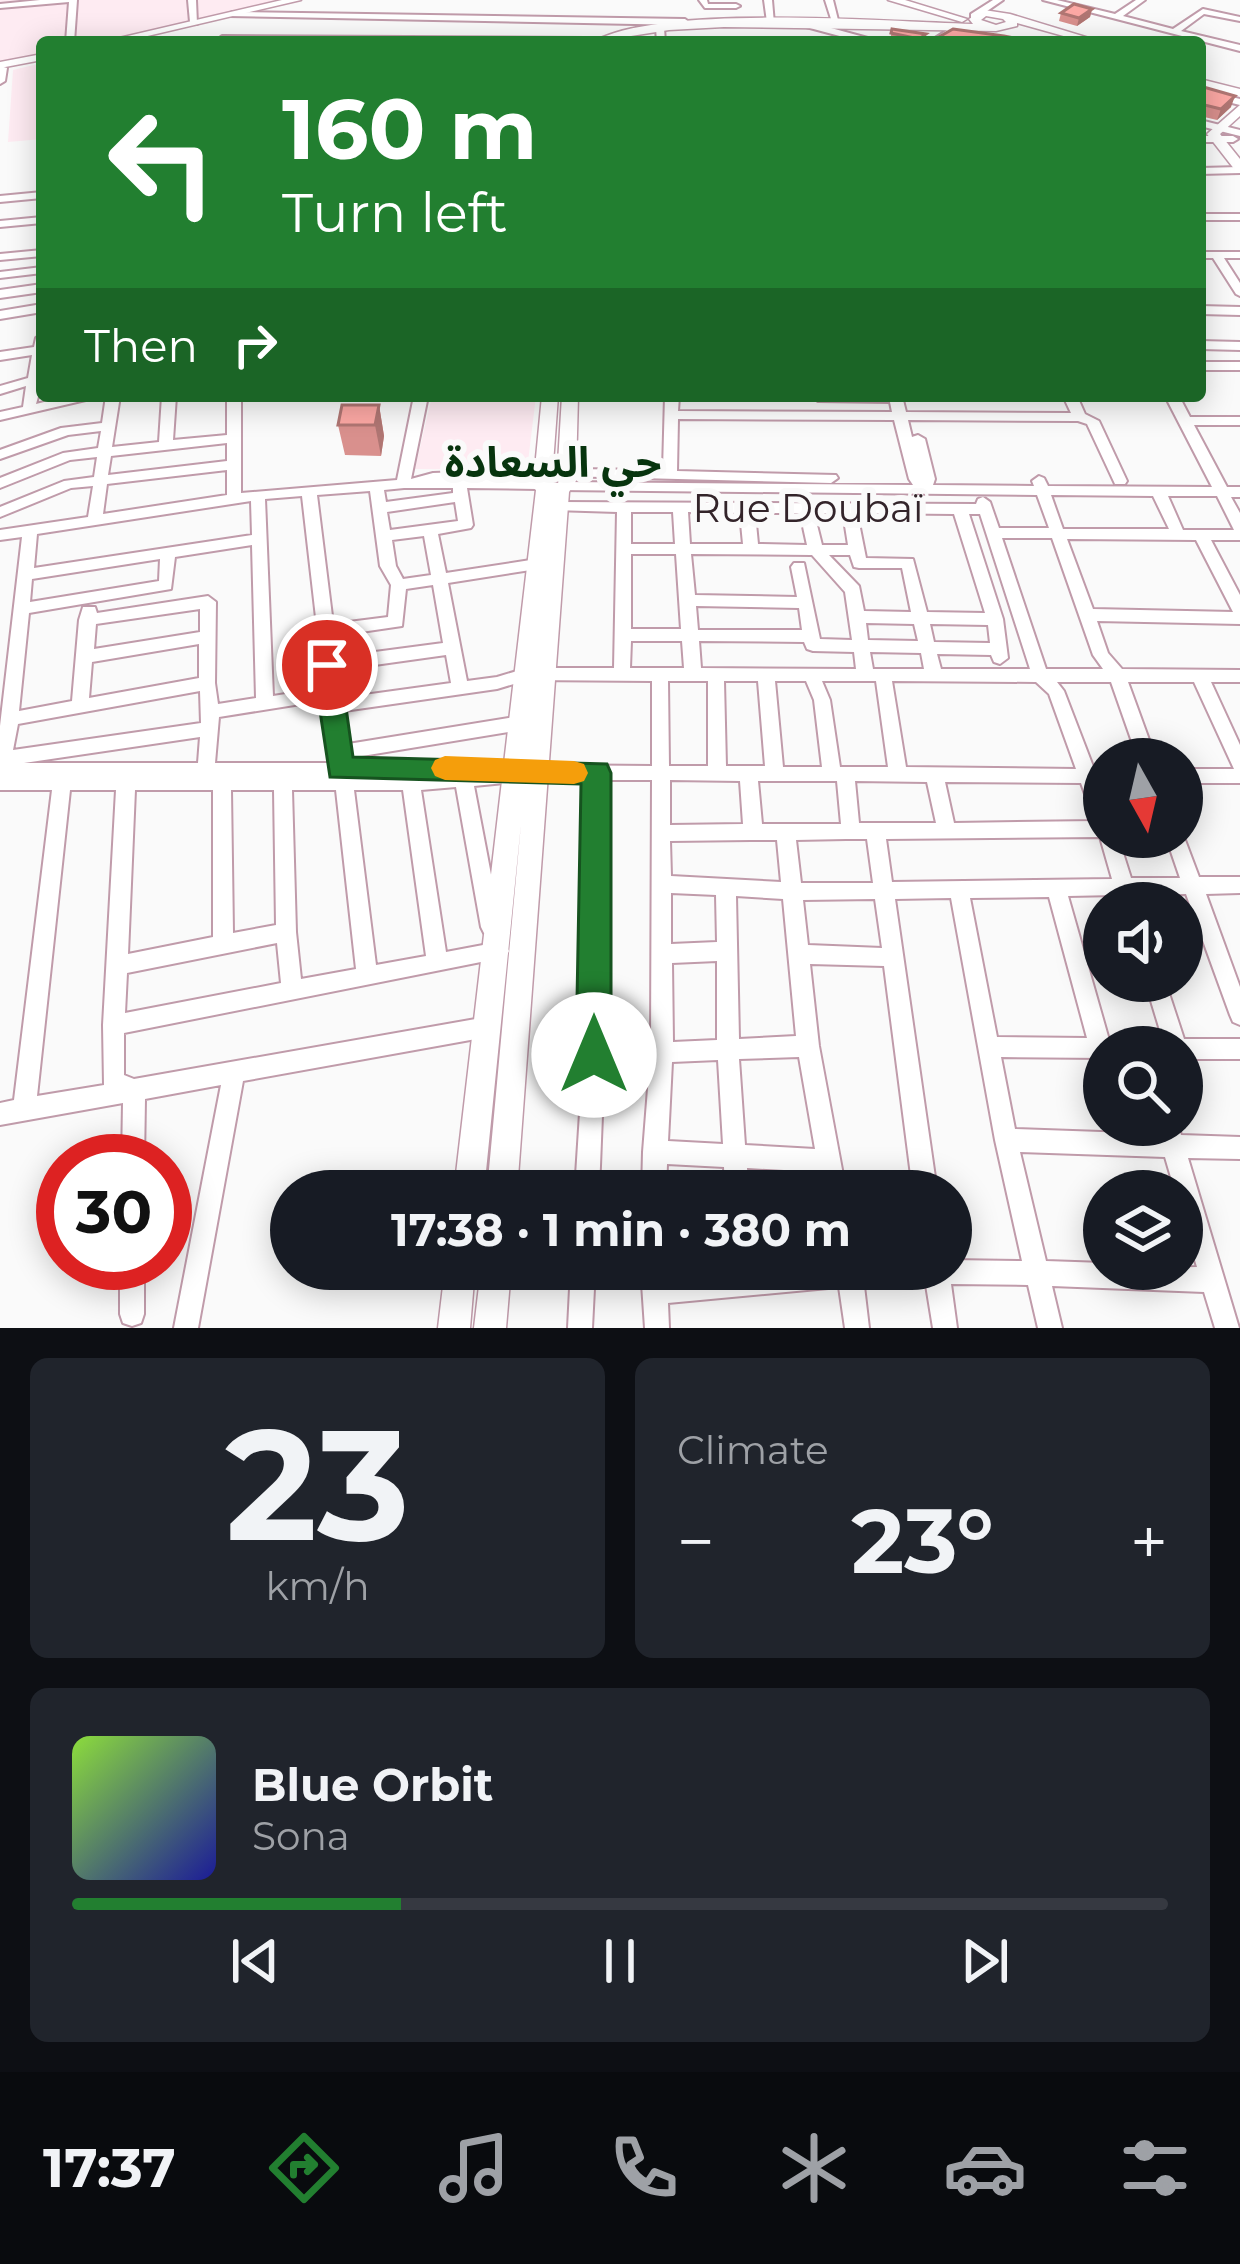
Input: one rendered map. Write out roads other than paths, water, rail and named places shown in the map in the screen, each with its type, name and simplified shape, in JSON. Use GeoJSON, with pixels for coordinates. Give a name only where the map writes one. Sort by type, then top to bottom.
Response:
{"type":"FeatureCollection","features":[{"type":"Feature","properties":{"kind":"main road"},"geometry":{"type":"LineString","coordinates":[[145,36],[296,0]]}},
{"type":"Feature","properties":{"kind":"main road"},"geometry":{"type":"LineString","coordinates":[[133,36],[307,0]]}},
{"type":"Feature","properties":{"kind":"main road"},"geometry":{"type":"LineString","coordinates":[[893,0],[928,10],[1005,16],[1075,36]]}},
{"type":"Feature","properties":{"kind":"main road"},"geometry":{"type":"LineString","coordinates":[[916,0],[979,13],[993,28],[1026,36]]}},
{"type":"Feature","properties":{"kind":"main road"},"geometry":{"type":"LineString","coordinates":[[921,23],[932,17],[928,10]]}},
{"type":"Feature","properties":{"kind":"main road"},"geometry":{"type":"LineString","coordinates":[[608,36],[660,28],[921,23],[979,13]]}},
{"type":"Feature","properties":{"kind":"main road"},"geometry":{"type":"LineString","coordinates":[[595,36],[685,22],[993,28],[1013,24],[1005,16]]}},
{"type":"Feature","properties":{"kind":"main road"},"geometry":{"type":"LineString","coordinates":[[1,70],[36,60]]}},
{"type":"Feature","properties":{"kind":"main road"},"geometry":{"type":"LineString","coordinates":[[1206,73],[1239,95]]}},
{"type":"Feature","properties":{"kind":"main road"},"geometry":{"type":"LineString","coordinates":[[1206,84],[1239,95]]}},
{"type":"Feature","properties":{"kind":"main road"},"geometry":{"type":"LineString","coordinates":[[1239,95],[1223,135],[1240,169]]}},
{"type":"Feature","properties":{"kind":"main road"},"geometry":{"type":"LineString","coordinates":[[1223,135],[1240,118]]}},
{"type":"Feature","properties":{"kind":"main road"},"geometry":{"type":"LineString","coordinates":[[1223,135],[1240,156]]}},
{"type":"Feature","properties":{"kind":"main road"},"geometry":{"type":"LineString","coordinates":[[471,1170],[496,951],[537,674],[554,483],[550,402]]}},
{"type":"Feature","properties":{"kind":"main road"},"geometry":{"type":"LineString","coordinates":[[504,1170],[524,952],[521,723],[537,674],[537,565],[569,402]]}},
{"type":"Feature","properties":{"kind":"main road"},"geometry":{"type":"LineString","coordinates":[[454,1328],[458,1290]]}},
{"type":"Feature","properties":{"kind":"main road"},"geometry":{"type":"LineString","coordinates":[[490,1328],[494,1290]]}},
{"type":"Feature","properties":{"kind":"street"},"geometry":{"type":"LineString","coordinates":[[0,6],[70,0],[70,36]]}},
{"type":"Feature","properties":{"kind":"street"},"geometry":{"type":"LineString","coordinates":[[193,0],[194,22]]}},
{"type":"Feature","properties":{"kind":"street"},"geometry":{"type":"LineString","coordinates":[[374,36],[390,0]]}},
{"type":"Feature","properties":{"kind":"street"},"geometry":{"type":"LineString","coordinates":[[450,36],[461,0]]}},
{"type":"Feature","properties":{"kind":"street"},"geometry":{"type":"LineString","coordinates":[[703,0],[705,6],[735,3],[736,21]]}},
{"type":"Feature","properties":{"kind":"street"},"geometry":{"type":"LineString","coordinates":[[768,0],[771,22]]}},
{"type":"Feature","properties":{"kind":"street"},"geometry":{"type":"LineString","coordinates":[[800,0],[804,23],[851,36]]}},
{"type":"Feature","properties":{"kind":"street"},"geometry":{"type":"LineString","coordinates":[[830,0],[836,22]]}},
{"type":"Feature","properties":{"kind":"street"},"geometry":{"type":"LineString","coordinates":[[1087,0],[1132,3]]}},
{"type":"Feature","properties":{"kind":"street"},"geometry":{"type":"LineString","coordinates":[[1054,1],[1190,36]]}},
{"type":"Feature","properties":{"kind":"street"},"geometry":{"type":"LineString","coordinates":[[1117,17],[1132,3]]}},
{"type":"Feature","properties":{"kind":"street"},"geometry":{"type":"LineString","coordinates":[[1174,32],[1203,11],[1240,20]]}},
{"type":"Feature","properties":{"kind":"street"},"geometry":{"type":"LineString","coordinates":[[223,36],[229,16],[685,22]]}},
{"type":"Feature","properties":{"kind":"street"},"geometry":{"type":"LineString","coordinates":[[276,36],[286,16]]}},
{"type":"Feature","properties":{"kind":"street"},"geometry":{"type":"LineString","coordinates":[[308,36],[319,16]]}},
{"type":"Feature","properties":{"kind":"street"},"geometry":{"type":"LineString","coordinates":[[896,27],[892,35],[896,36]]}},
{"type":"Feature","properties":{"kind":"street"},"geometry":{"type":"LineString","coordinates":[[660,28],[661,36]]}},
{"type":"Feature","properties":{"kind":"street"},"geometry":{"type":"LineString","coordinates":[[940,36],[960,32],[979,36]]}},
{"type":"Feature","properties":{"kind":"street"},"geometry":{"type":"LineString","coordinates":[[1206,40],[1240,48]]}},
{"type":"Feature","properties":{"kind":"street"},"geometry":{"type":"LineString","coordinates":[[1206,92],[1239,95]]}},
{"type":"Feature","properties":{"kind":"street"},"geometry":{"type":"LineString","coordinates":[[1206,171],[1240,169]]}},
{"type":"Feature","properties":{"kind":"street"},"geometry":{"type":"LineString","coordinates":[[0,199],[36,196]]}},
{"type":"Feature","properties":{"kind":"street"},"geometry":{"type":"LineString","coordinates":[[1206,217],[1240,218]]}},
{"type":"Feature","properties":{"kind":"street"},"geometry":{"type":"LineString","coordinates":[[0,224],[36,221]]}},
{"type":"Feature","properties":{"kind":"street"},"geometry":{"type":"LineString","coordinates":[[0,257],[36,254]]}},
{"type":"Feature","properties":{"kind":"street"},"geometry":{"type":"LineString","coordinates":[[1206,255],[1240,255]]}},
{"type":"Feature","properties":{"kind":"street"},"geometry":{"type":"LineString","coordinates":[[1216,255],[1240,292]]}},
{"type":"Feature","properties":{"kind":"street"},"geometry":{"type":"LineString","coordinates":[[0,275],[36,271]]}},
{"type":"Feature","properties":{"kind":"street"},"geometry":{"type":"LineString","coordinates":[[0,297],[36,289]]}},
{"type":"Feature","properties":{"kind":"street"},"geometry":{"type":"LineString","coordinates":[[0,315],[36,309]]}},
{"type":"Feature","properties":{"kind":"street"},"geometry":{"type":"LineString","coordinates":[[1206,310],[1240,310]]}},
{"type":"Feature","properties":{"kind":"street"},"geometry":{"type":"LineString","coordinates":[[1206,345],[1240,346]]}},
{"type":"Feature","properties":{"kind":"street"},"geometry":{"type":"LineString","coordinates":[[0,356],[36,347]]}},
{"type":"Feature","properties":{"kind":"street"},"geometry":{"type":"LineString","coordinates":[[1206,366],[1240,366]]}},
{"type":"Feature","properties":{"kind":"street"},"geometry":{"type":"LineString","coordinates":[[0,390],[36,379]]}},
{"type":"Feature","properties":{"kind":"street"},"geometry":{"type":"LineString","coordinates":[[29,406],[36,384]]}},
{"type":"Feature","properties":{"kind":"street"},"geometry":{"type":"LineString","coordinates":[[0,416],[51,402]]}},
{"type":"Feature","properties":{"kind":"street"},"geometry":{"type":"LineString","coordinates":[[95,518],[112,402]]}},
{"type":"Feature","properties":{"kind":"street"},"geometry":{"type":"LineString","coordinates":[[166,444],[169,402]]}},
{"type":"Feature","properties":{"kind":"street"},"geometry":{"type":"LineString","coordinates":[[234,402],[234,499]]}},
{"type":"Feature","properties":{"kind":"street"},"geometry":{"type":"LineString","coordinates":[[408,483],[420,402]]}},
{"type":"Feature","properties":{"kind":"street"},"geometry":{"type":"LineString","coordinates":[[670,475],[671,402]]}},
{"type":"Feature","properties":{"kind":"street"},"geometry":{"type":"LineString","coordinates":[[712,402],[713,415]]}},
{"type":"Feature","properties":{"kind":"street"},"geometry":{"type":"LineString","coordinates":[[744,402],[746,415]]}},
{"type":"Feature","properties":{"kind":"street"},"geometry":{"type":"LineString","coordinates":[[786,402],[788,416]]}},
{"type":"Feature","properties":{"kind":"street"},"geometry":{"type":"LineString","coordinates":[[819,402],[822,416]]}},
{"type":"Feature","properties":{"kind":"street"},"geometry":{"type":"LineString","coordinates":[[901,402],[923,482]]}},
{"type":"Feature","properties":{"kind":"street"},"geometry":{"type":"LineString","coordinates":[[966,402],[970,416]]}},
{"type":"Feature","properties":{"kind":"street"},"geometry":{"type":"LineString","coordinates":[[1030,402],[1036,417]]}},
{"type":"Feature","properties":{"kind":"street"},"geometry":{"type":"LineString","coordinates":[[1073,402],[1079,417]]}},
{"type":"Feature","properties":{"kind":"street"},"geometry":{"type":"LineString","coordinates":[[992,533],[1202,536],[1240,531],[1175,402]]}},
{"type":"Feature","properties":{"kind":"street"},"geometry":{"type":"LineString","coordinates":[[672,415],[1079,417],[1092,421],[1120,481]]}},
{"type":"Feature","properties":{"kind":"street"},"geometry":{"type":"LineString","coordinates":[[1185,421],[1240,421]]}},
{"type":"Feature","properties":{"kind":"street"},"geometry":{"type":"LineString","coordinates":[[0,455],[66,430],[109,425]]}},
{"type":"Feature","properties":{"kind":"street"},"geometry":{"type":"LineString","coordinates":[[0,482],[68,456],[234,437]]}},
{"type":"Feature","properties":{"kind":"street"},"geometry":{"type":"LineString","coordinates":[[0,512],[69,484],[234,464]]}},
{"type":"Feature","properties":{"kind":"street"},"geometry":{"type":"LineString","coordinates":[[380,508],[460,491],[670,475],[1158,491],[1240,482]]}},
{"type":"Feature","properties":{"kind":"street"},"geometry":{"type":"LineString","coordinates":[[0,535],[258,495],[433,477],[554,483],[923,482],[979,490],[1120,481],[1240,492]]}},
{"type":"Feature","properties":{"kind":"street"},"geometry":{"type":"LineString","coordinates":[[408,483],[460,491]]}},
{"type":"Feature","properties":{"kind":"street","name":"Rue Doubaï"},"geometry":{"type":"LineString","coordinates":[[554,483],[624,508],[985,509]]}},
{"type":"Feature","properties":{"kind":"street"},"geometry":{"type":"LineString","coordinates":[[1040,485],[1101,655],[1117,675],[1140,738]]}},
{"type":"Feature","properties":{"kind":"street"},"geometry":{"type":"LineString","coordinates":[[324,632],[396,622],[399,585],[388,566],[376,486]]}},
{"type":"Feature","properties":{"kind":"street"},"geometry":{"type":"LineString","coordinates":[[979,490],[1040,675],[1056,692],[1083,747]]}},
{"type":"Feature","properties":{"kind":"street"},"geometry":{"type":"LineString","coordinates":[[309,491],[367,976]]}},
{"type":"Feature","properties":{"kind":"street"},"geometry":{"type":"LineString","coordinates":[[384,536],[466,525],[460,491]]}},
{"type":"Feature","properties":{"kind":"street"},"geometry":{"type":"LineString","coordinates":[[1158,491],[1179,536]]}},
{"type":"Feature","properties":{"kind":"street"},"geometry":{"type":"LineString","coordinates":[[258,495],[265,704]]}},
{"type":"Feature","properties":{"kind":"street"},"geometry":{"type":"LineString","coordinates":[[622,674],[624,508]]}},
{"type":"Feature","properties":{"kind":"street"},"geometry":{"type":"LineString","coordinates":[[680,508],[694,674]]}},
{"type":"Feature","properties":{"kind":"street"},"geometry":{"type":"LineString","coordinates":[[747,508],[751,550]]}},
{"type":"Feature","properties":{"kind":"street"},"geometry":{"type":"LineString","coordinates":[[806,508],[816,550],[853,590],[861,646],[874,674],[898,775]]}},
{"type":"Feature","properties":{"kind":"street"},"geometry":{"type":"LineString","coordinates":[[849,508],[859,563],[908,563],[934,675]]}},
{"type":"Feature","properties":{"kind":"street"},"geometry":{"type":"LineString","coordinates":[[960,508],[995,619],[1005,675]]}},
{"type":"Feature","properties":{"kind":"street"},"geometry":{"type":"LineString","coordinates":[[1,766],[30,529]]}},
{"type":"Feature","properties":{"kind":"street"},"geometry":{"type":"LineString","coordinates":[[430,530],[460,688]]}},
{"type":"Feature","properties":{"kind":"street"},"geometry":{"type":"LineString","coordinates":[[1086,615],[1240,614],[1202,536]]}},
{"type":"Feature","properties":{"kind":"street"},"geometry":{"type":"LineString","coordinates":[[28,574],[260,539]]}},
{"type":"Feature","properties":{"kind":"street"},"geometry":{"type":"LineString","coordinates":[[624,549],[855,550]]}},
{"type":"Feature","properties":{"kind":"street"},"geometry":{"type":"LineString","coordinates":[[22,609],[166,585],[168,553]]}},
{"type":"Feature","properties":{"kind":"street"},"geometry":{"type":"LineString","coordinates":[[399,585],[537,565]]}},
{"type":"Feature","properties":{"kind":"street"},"geometry":{"type":"LineString","coordinates":[[799,567],[813,645],[998,649]]}},
{"type":"Feature","properties":{"kind":"street"},"geometry":{"type":"LineString","coordinates":[[80,706],[91,598]]}},
{"type":"Feature","properties":{"kind":"street"},"geometry":{"type":"LineString","coordinates":[[690,600],[805,603]]}},
{"type":"Feature","properties":{"kind":"street"},"geometry":{"type":"LineString","coordinates":[[87,620],[208,602],[206,682],[223,945]]}},
{"type":"Feature","properties":{"kind":"street"},"geometry":{"type":"LineString","coordinates":[[857,617],[995,619]]}},
{"type":"Feature","properties":{"kind":"street"},"geometry":{"type":"LineString","coordinates":[[622,634],[810,636]]}},
{"type":"Feature","properties":{"kind":"street"},"geometry":{"type":"LineString","coordinates":[[83,657],[207,637]]}},
{"type":"Feature","properties":{"kind":"street"},"geometry":{"type":"LineString","coordinates":[[327,665],[452,648]]}},
{"type":"Feature","properties":{"kind":"street"},"geometry":{"type":"LineString","coordinates":[[1,766],[265,704],[460,688],[537,674],[1240,676]]}},
{"type":"Feature","properties":{"kind":"street"},"geometry":{"type":"LineString","coordinates":[[654,1170],[662,1050],[659,674]]}},
{"type":"Feature","properties":{"kind":"street"},"geometry":{"type":"LineString","coordinates":[[716,674],[717,774]]}},
{"type":"Feature","properties":{"kind":"street"},"geometry":{"type":"LineString","coordinates":[[766,674],[775,774]]}},
{"type":"Feature","properties":{"kind":"street"},"geometry":{"type":"LineString","coordinates":[[811,674],[822,700],[851,833]]}},
{"type":"Feature","properties":{"kind":"street"},"geometry":{"type":"LineString","coordinates":[[1200,676],[1240,764]]}},
{"type":"Feature","properties":{"kind":"street"},"geometry":{"type":"LineString","coordinates":[[10,718],[206,682]]}},
{"type":"Feature","properties":{"kind":"street"},"geometry":{"type":"LineString","coordinates":[[1,766],[283,782],[521,723]]}},
{"type":"Feature","properties":{"kind":"street"},"geometry":{"type":"LineString","coordinates":[[340,768],[411,783],[524,773]]}},
{"type":"Feature","properties":{"kind":"street"},"geometry":{"type":"LineString","coordinates":[[0,783],[126,782],[340,768],[1083,776]]}},
{"type":"Feature","properties":{"kind":"street"},"geometry":{"type":"LineString","coordinates":[[588,1170],[594,1055],[596,773]]}},
{"type":"Feature","properties":{"kind":"street"},"geometry":{"type":"LineString","coordinates":[[749,774],[753,833]]}},
{"type":"Feature","properties":{"kind":"street"},"geometry":{"type":"LineString","coordinates":[[935,775],[947,832]]}},
{"type":"Feature","properties":{"kind":"street"},"geometry":{"type":"LineString","coordinates":[[1203,776],[1240,776]]}},
{"type":"Feature","properties":{"kind":"street"},"geometry":{"type":"LineString","coordinates":[[464,780],[496,951]]}},
{"type":"Feature","properties":{"kind":"street"},"geometry":{"type":"LineString","coordinates":[[126,782],[112,1081],[134,1090]]}},
{"type":"Feature","properties":{"kind":"street"},"geometry":{"type":"LineString","coordinates":[[283,782],[292,992]]}},
{"type":"Feature","properties":{"kind":"street"},"geometry":{"type":"LineString","coordinates":[[62,783],[12,1112],[487,1027]]}},
{"type":"Feature","properties":{"kind":"street"},"geometry":{"type":"LineString","coordinates":[[411,783],[437,962]]}},
{"type":"Feature","properties":{"kind":"street"},"geometry":{"type":"LineString","coordinates":[[663,833],[1083,829]]}},
{"type":"Feature","properties":{"kind":"street"},"geometry":{"type":"LineString","coordinates":[[786,833],[808,1046],[830,1170]]}},
{"type":"Feature","properties":{"kind":"street"},"geometry":{"type":"LineString","coordinates":[[876,833],[880,891],[922,1170]]}},
{"type":"Feature","properties":{"kind":"street"},"geometry":{"type":"LineString","coordinates":[[662,884],[793,891],[1083,891]]}},
{"type":"Feature","properties":{"kind":"street"},"geometry":{"type":"LineString","coordinates":[[1203,886],[1240,885]]}},
{"type":"Feature","properties":{"kind":"street"},"geometry":{"type":"LineString","coordinates":[[726,887],[736,1170]]}},
{"type":"Feature","properties":{"kind":"street"},"geometry":{"type":"LineString","coordinates":[[1056,888],[1096,1026]]}},
{"type":"Feature","properties":{"kind":"street"},"geometry":{"type":"LineString","coordinates":[[959,890],[1006,1140],[1050,1328]]}},
{"type":"Feature","properties":{"kind":"street"},"geometry":{"type":"LineString","coordinates":[[1203,913],[1240,1015]]}},
{"type":"Feature","properties":{"kind":"street"},"geometry":{"type":"LineString","coordinates":[[118,964],[286,932]]}},
{"type":"Feature","properties":{"kind":"street"},"geometry":{"type":"LineString","coordinates":[[114,1024],[496,951],[524,952]]}},
{"type":"Feature","properties":{"kind":"street"},"geometry":{"type":"LineString","coordinates":[[662,954],[727,951]]}},
{"type":"Feature","properties":{"kind":"street"},"geometry":{"type":"LineString","coordinates":[[799,954],[890,957]]}},
{"type":"Feature","properties":{"kind":"street"},"geometry":{"type":"LineString","coordinates":[[561,1058],[808,1046]]}},
{"type":"Feature","properties":{"kind":"street"},"geometry":{"type":"LineString","coordinates":[[990,1047],[1083,1048]]}},
{"type":"Feature","properties":{"kind":"street"},"geometry":{"type":"LineString","coordinates":[[1203,1048],[1240,1049]]}},
{"type":"Feature","properties":{"kind":"street"},"geometry":{"type":"LineString","coordinates":[[186,1328],[234,1072]]}},
{"type":"Feature","properties":{"kind":"street"},"geometry":{"type":"LineString","coordinates":[[134,1090],[134,1134]]}},
{"type":"Feature","properties":{"kind":"street"},"geometry":{"type":"LineString","coordinates":[[1006,1140],[1083,1138]]}},
{"type":"Feature","properties":{"kind":"street"},"geometry":{"type":"LineString","coordinates":[[1203,1141],[1240,1148]]}},
{"type":"Feature","properties":{"kind":"street"},"geometry":{"type":"LineString","coordinates":[[1173,1146],[1227,1328]]}},
{"type":"Feature","properties":{"kind":"street"},"geometry":{"type":"LineString","coordinates":[[654,1153],[829,1161]]}},
{"type":"Feature","properties":{"kind":"street"},"geometry":{"type":"LineString","coordinates":[[972,1271],[1213,1280]]}},
{"type":"Feature","properties":{"kind":"street"},"geometry":{"type":"LineString","coordinates":[[132,1290],[132,1314]]}},
{"type":"Feature","properties":{"kind":"street"},"geometry":{"type":"LineString","coordinates":[[580,1328],[582,1290]]}},
{"type":"Feature","properties":{"kind":"street"},"geometry":{"type":"LineString","coordinates":[[654,1290],[657,1328]]}},
{"type":"Feature","properties":{"kind":"street"},"geometry":{"type":"LineString","coordinates":[[852,1290],[857,1328]]}},
{"type":"Feature","properties":{"kind":"street"},"geometry":{"type":"LineString","coordinates":[[940,1290],[945,1328]]}},
{"type":"Feature","properties":{"kind":"district","name":"حي السعادة"},"geometry":{"type":"Point","coordinates":[553,462]}}]}
